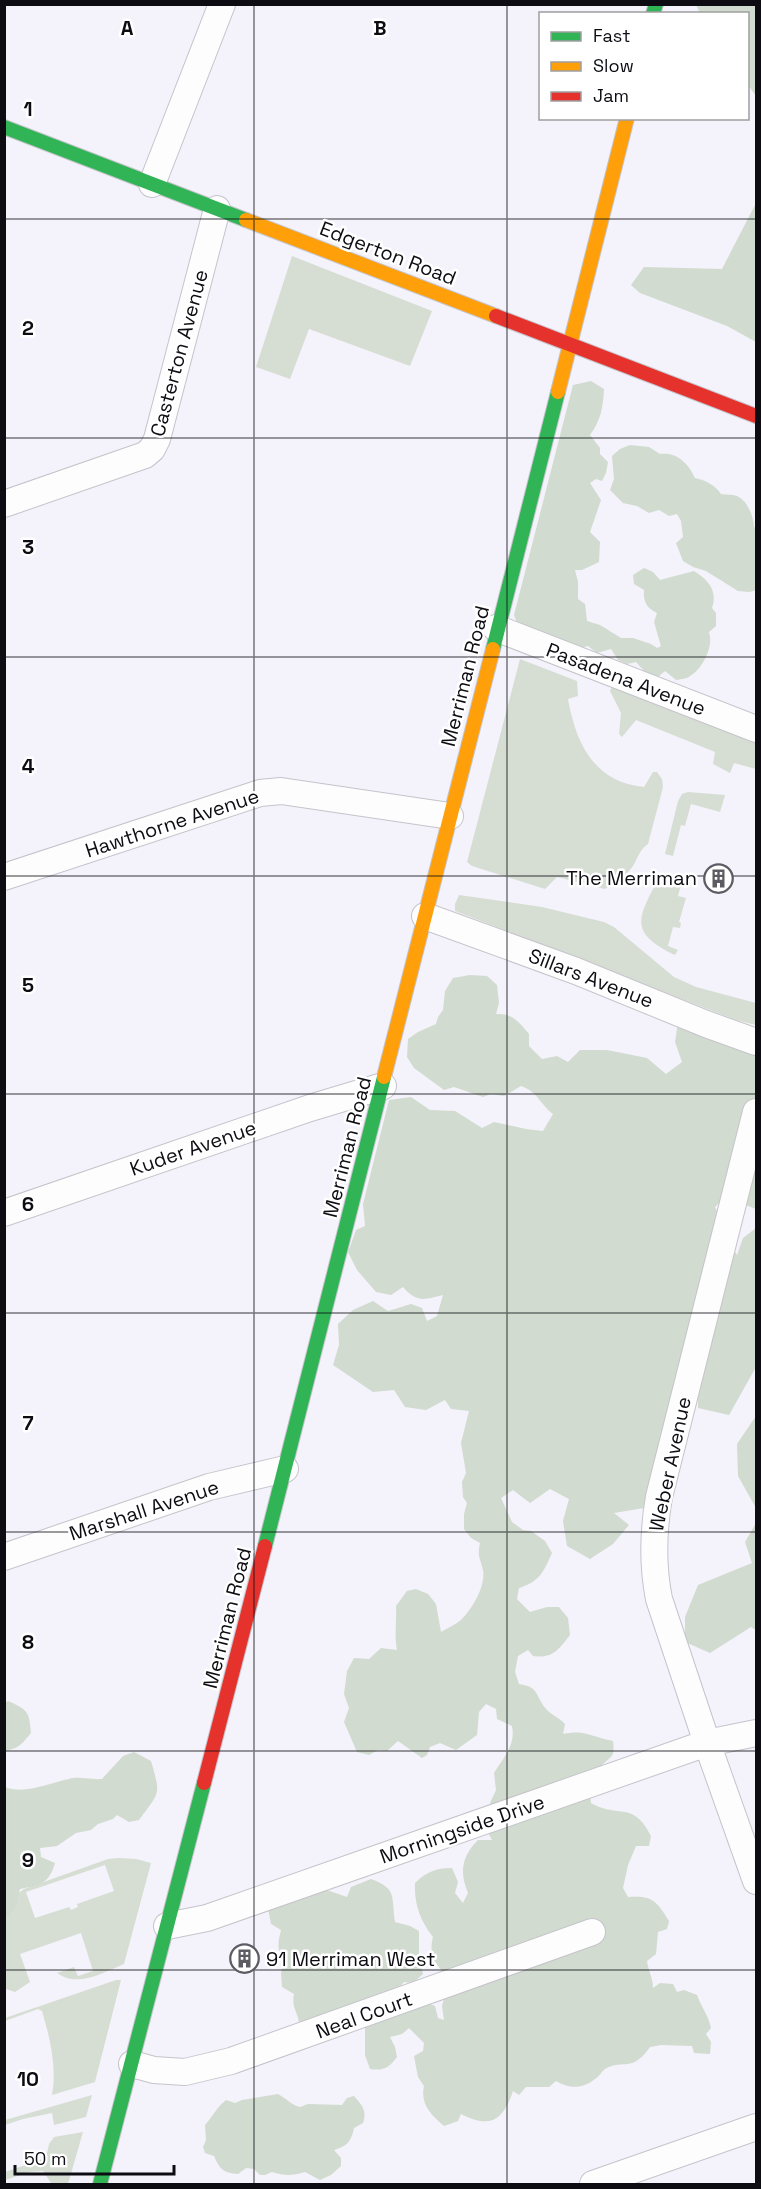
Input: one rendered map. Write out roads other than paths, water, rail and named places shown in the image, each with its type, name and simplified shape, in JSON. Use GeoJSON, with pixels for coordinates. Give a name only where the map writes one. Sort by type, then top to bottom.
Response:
{"type":"FeatureCollection","features":[{"type":"Feature","properties":{"kind":"main road","name":"Merriman Road"},"geometry":{"type":"LineString","coordinates":[[100,2184],[383,1086],[496,628],[626,120]]}},
{"type":"Feature","properties":{"kind":"main road","name":"Edgerton Road"},"geometry":{"type":"LineString","coordinates":[[4,127],[756,416]]}},
{"type":"Feature","properties":{"kind":"street"},"geometry":{"type":"LineString","coordinates":[[152,184],[222,4]]}},
{"type":"Feature","properties":{"kind":"street","name":"Casterton Avenue"},"geometry":{"type":"LineString","coordinates":[[4,504],[145,455],[152,449],[157,439],[217,209]]}},
{"type":"Feature","properties":{"kind":"street","name":"Pasadena Avenue"},"geometry":{"type":"LineString","coordinates":[[496,628],[756,729]]}},
{"type":"Feature","properties":{"kind":"street","name":"Hawthorne Avenue"},"geometry":{"type":"LineString","coordinates":[[4,878],[260,793],[280,791],[450,816]]}},
{"type":"Feature","properties":{"kind":"street","name":"Sillars Avenue"},"geometry":{"type":"LineString","coordinates":[[425,916],[576,971],[756,1042]]}},
{"type":"Feature","properties":{"kind":"street","name":"Kuder Avenue"},"geometry":{"type":"LineString","coordinates":[[4,1213],[310,1108],[383,1086]]}},
{"type":"Feature","properties":{"kind":"street","name":"Weber Avenue"},"geometry":{"type":"LineString","coordinates":[[756,1112],[659,1497],[653,1537],[655,1579],[660,1599],[707,1743],[756,1881]]}},
{"type":"Feature","properties":{"kind":"street","name":"Marshall Avenue"},"geometry":{"type":"LineString","coordinates":[[4,1557],[209,1487],[285,1469]]}},
{"type":"Feature","properties":{"kind":"street","name":"Morningside Drive"},"geometry":{"type":"LineString","coordinates":[[167,1926],[207,1918],[707,1743],[756,1732]]}},
{"type":"Feature","properties":{"kind":"street","name":"Neal Court"},"geometry":{"type":"LineString","coordinates":[[132,2064],[154,2070],[185,2072],[231,2061],[592,1932]]}},
{"type":"Feature","properties":{"kind":"street"},"geometry":{"type":"LineString","coordinates":[[593,2184],[756,2127]]}},
{"type":"Feature","properties":{"kind":"place","name":"The Merriman"},"geometry":{"type":"Point","coordinates":[718,878]}},
{"type":"Feature","properties":{"kind":"place","name":"91 Merriman West"},"geometry":{"type":"Point","coordinates":[245,1959]}}]}
